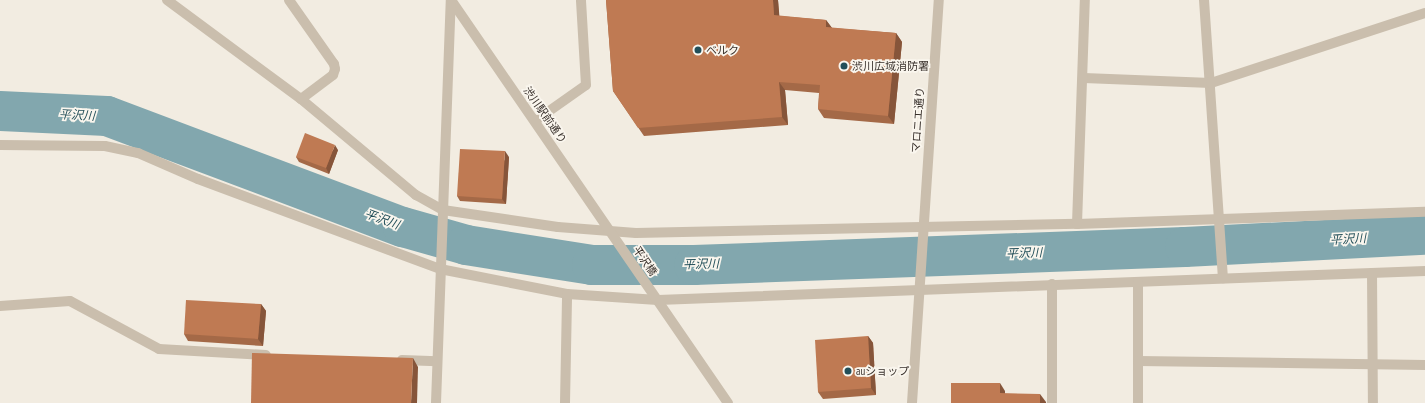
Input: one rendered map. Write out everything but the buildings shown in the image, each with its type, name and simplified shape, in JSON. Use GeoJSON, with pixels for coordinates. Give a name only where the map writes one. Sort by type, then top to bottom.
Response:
{"type":"FeatureCollection","features":[{"type":"Feature","properties":{"kind":"street"},"geometry":{"type":"LineString","coordinates":[[167,0],[301,99],[416,195],[442,213],[636,233],[1077,224],[1219,223],[1425,212]]}},
{"type":"Feature","properties":{"kind":"street"},"geometry":{"type":"LineString","coordinates":[[289,0],[334,64],[335,69],[334,75],[301,99]]}},
{"type":"Feature","properties":{"kind":"street"},"geometry":{"type":"LineString","coordinates":[[436,403],[451,0]]}},
{"type":"Feature","properties":{"kind":"street","name":"渋川駅前通り"},"geometry":{"type":"LineString","coordinates":[[451,0],[620,244]]}},
{"type":"Feature","properties":{"kind":"street"},"geometry":{"type":"LineString","coordinates":[[534,121],[586,85],[582,0]]}},
{"type":"Feature","properties":{"kind":"street","name":"マロニエ通り"},"geometry":{"type":"LineString","coordinates":[[918,285],[939,0]]}},
{"type":"Feature","properties":{"kind":"street"},"geometry":{"type":"LineString","coordinates":[[1077,224],[1084,78],[1085,0]]}},
{"type":"Feature","properties":{"kind":"street"},"geometry":{"type":"LineString","coordinates":[[1204,0],[1211,83],[1223,278]]}},
{"type":"Feature","properties":{"kind":"street"},"geometry":{"type":"LineString","coordinates":[[1084,78],[1211,83],[1425,13]]}},
{"type":"Feature","properties":{"kind":"street"},"geometry":{"type":"LineString","coordinates":[[0,145],[106,146],[138,153],[198,179],[440,265],[567,294],[658,300],[918,285],[1138,282],[1425,270]]}},
{"type":"Feature","properties":{"kind":"street","name":"平沢橋"},"geometry":{"type":"LineString","coordinates":[[620,244],[658,300]]}},
{"type":"Feature","properties":{"kind":"street"},"geometry":{"type":"LineString","coordinates":[[1372,273],[1373,403]]}},
{"type":"Feature","properties":{"kind":"street"},"geometry":{"type":"LineString","coordinates":[[1138,282],[1138,403]]}},
{"type":"Feature","properties":{"kind":"street"},"geometry":{"type":"LineString","coordinates":[[1052,284],[1052,403]]}},
{"type":"Feature","properties":{"kind":"street"},"geometry":{"type":"LineString","coordinates":[[912,403],[918,285]]}},
{"type":"Feature","properties":{"kind":"street"},"geometry":{"type":"LineString","coordinates":[[565,403],[567,294]]}},
{"type":"Feature","properties":{"kind":"street"},"geometry":{"type":"LineString","coordinates":[[658,300],[728,403]]}},
{"type":"Feature","properties":{"kind":"street"},"geometry":{"type":"LineString","coordinates":[[0,306],[70,301],[159,349],[278,355]]}},
{"type":"Feature","properties":{"kind":"street"},"geometry":{"type":"LineString","coordinates":[[394,360],[437,361]]}},
{"type":"Feature","properties":{"kind":"street"},"geometry":{"type":"LineString","coordinates":[[1138,361],[1425,366]]}},
{"type":"Feature","properties":{"kind":"waterway","name":"平沢川"},"geometry":{"type":"LineString","coordinates":[[0,111],[107,116],[403,227],[466,245],[592,265],[694,265],[1185,247],[1425,235]]}},
{"type":"Feature","properties":{"kind":"place","name":"ベルク"},"geometry":{"type":"Point","coordinates":[698,50]}},
{"type":"Feature","properties":{"kind":"place","name":"渋川広域消防署"},"geometry":{"type":"Point","coordinates":[844,66]}},
{"type":"Feature","properties":{"kind":"place","name":"auショップ"},"geometry":{"type":"Point","coordinates":[848,371]}}]}
